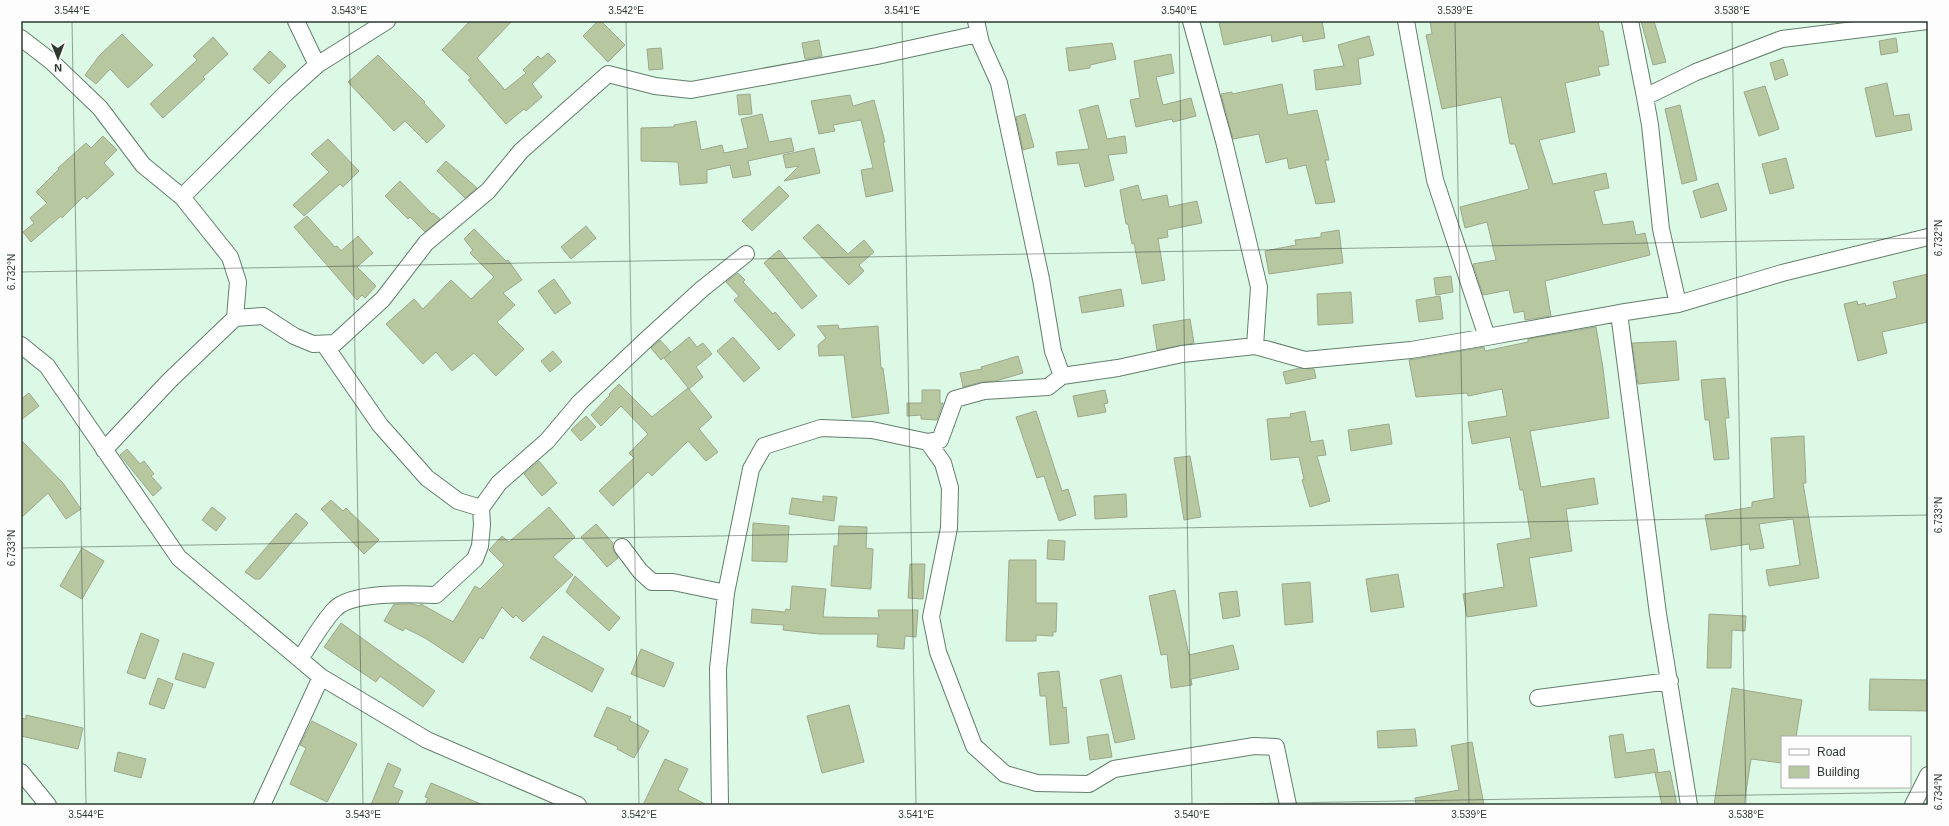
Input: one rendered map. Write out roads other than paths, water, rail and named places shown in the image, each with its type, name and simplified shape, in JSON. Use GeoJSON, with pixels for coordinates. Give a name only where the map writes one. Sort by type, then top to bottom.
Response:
{"type":"FeatureCollection","features":[{"type":"Feature","properties":{"kind":"street"},"geometry":{"type":"LineString","coordinates":[[296,21],[317,65]]}},
{"type":"Feature","properties":{"kind":"street"},"geometry":{"type":"LineString","coordinates":[[182,197],[285,94],[317,65],[387,21]]}},
{"type":"Feature","properties":{"kind":"street"},"geometry":{"type":"LineString","coordinates":[[1191,21],[1224,141],[1259,287],[1256,346]]}},
{"type":"Feature","properties":{"kind":"street"},"geometry":{"type":"LineString","coordinates":[[1406,21],[1435,180],[1487,337]]}},
{"type":"Feature","properties":{"kind":"street"},"geometry":{"type":"LineString","coordinates":[[1630,21],[1650,125],[1661,229],[1678,304]]}},
{"type":"Feature","properties":{"kind":"street"},"geometry":{"type":"LineString","coordinates":[[1645,97],[1696,72],[1782,39],[1927,21]]}},
{"type":"Feature","properties":{"kind":"street"},"geometry":{"type":"LineString","coordinates":[[104,450],[170,380],[235,318],[263,316],[294,336],[313,344],[336,343],[383,299],[426,243],[488,191],[520,151],[608,74],[655,86],[691,90],[877,56],[977,27],[999,83],[1040,279],[1053,351],[1062,376]]}},
{"type":"Feature","properties":{"kind":"street"},"geometry":{"type":"LineString","coordinates":[[21,38],[52,62],[100,108],[143,165],[182,197],[230,257],[238,282],[235,318]]}},
{"type":"Feature","properties":{"kind":"street"},"geometry":{"type":"LineString","coordinates":[[720,805],[718,669],[726,593],[751,469],[764,446],[821,428],[872,430],[928,442],[940,440],[956,399],[984,391],[1048,387],[1062,376],[1118,368],[1182,354],[1256,346],[1305,360],[1411,350],[1678,304],[1782,272],[1928,237]]}},
{"type":"Feature","properties":{"kind":"street"},"geometry":{"type":"LineString","coordinates":[[300,659],[335,608],[355,599],[395,593],[436,595],[475,559],[480,546],[482,525],[481,508],[500,483],[547,441],[580,402],[702,289],[746,254]]}},
{"type":"Feature","properties":{"kind":"street"},"geometry":{"type":"LineString","coordinates":[[1619,313],[1656,599],[1689,805]]}},
{"type":"Feature","properties":{"kind":"street"},"geometry":{"type":"LineString","coordinates":[[324,344],[380,425],[428,478],[458,501],[481,508]]}},
{"type":"Feature","properties":{"kind":"street"},"geometry":{"type":"LineString","coordinates":[[21,345],[47,366],[179,558],[321,677],[427,740],[578,805]]}},
{"type":"Feature","properties":{"kind":"street"},"geometry":{"type":"LineString","coordinates":[[928,442],[943,463],[950,488],[949,528],[931,617],[938,652],[974,746],[1006,774],[1037,783],[1089,784],[1114,769],[1254,746],[1276,747],[1288,805]]}},
{"type":"Feature","properties":{"kind":"street"},"geometry":{"type":"LineString","coordinates":[[622,547],[640,570],[652,582],[673,582],[726,593]]}},
{"type":"Feature","properties":{"kind":"street"},"geometry":{"type":"LineString","coordinates":[[262,805],[321,677]]}},
{"type":"Feature","properties":{"kind":"street"},"geometry":{"type":"LineString","coordinates":[[1538,698],[1670,682]]}},
{"type":"Feature","properties":{"kind":"street"},"geometry":{"type":"LineString","coordinates":[[21,772],[48,805]]}},
{"type":"Feature","properties":{"kind":"street"},"geometry":{"type":"LineString","coordinates":[[1913,805],[1928,775]]}}]}
